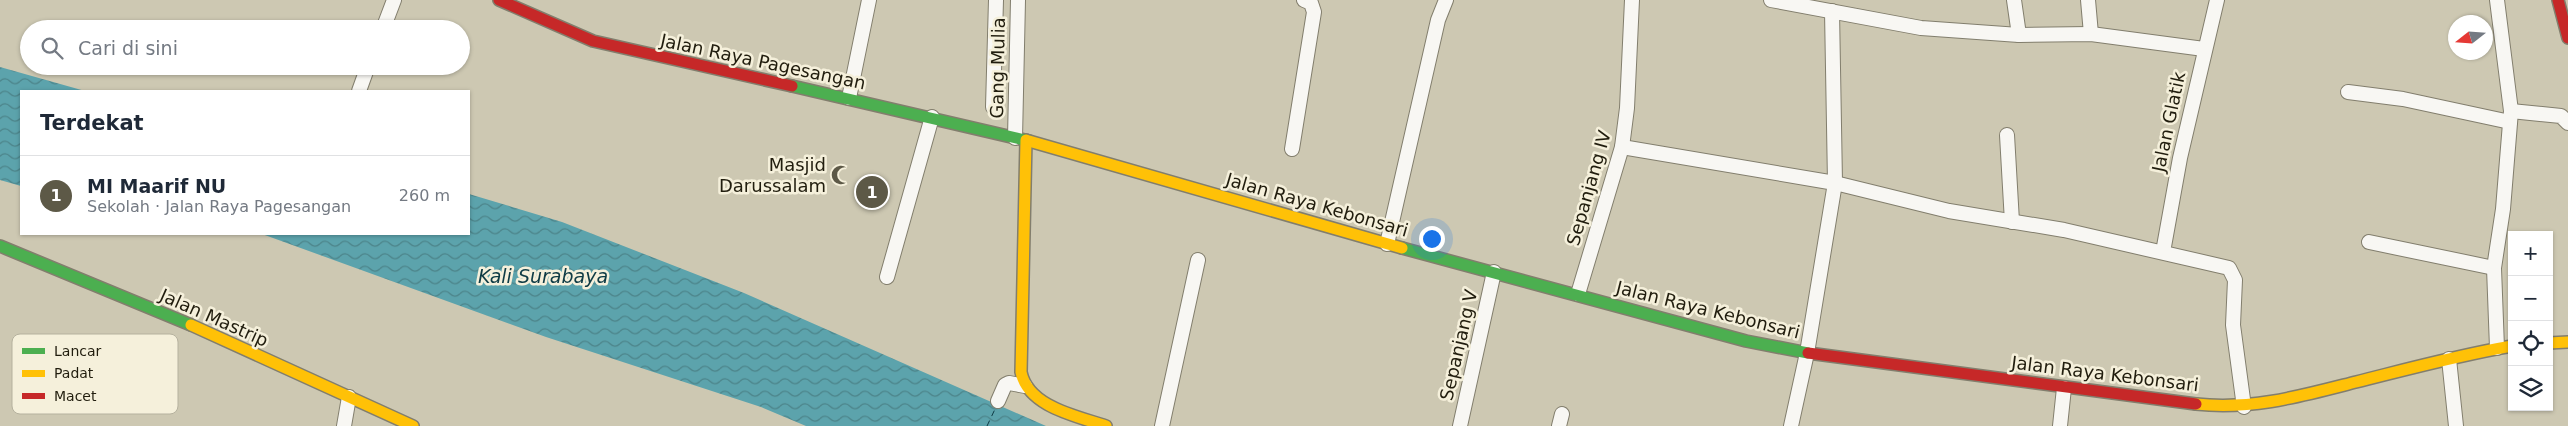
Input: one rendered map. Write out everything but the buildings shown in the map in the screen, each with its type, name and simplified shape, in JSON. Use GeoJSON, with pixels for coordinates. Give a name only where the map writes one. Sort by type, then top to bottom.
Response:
{"type":"FeatureCollection","features":[{"type":"Feature","properties":{"kind":"main road","name":"Jalan Raya Pagesangan"},"geometry":{"type":"LineString","coordinates":[[499,0],[520,4],[594,41],[932,117],[1021,139]]}},
{"type":"Feature","properties":{"kind":"main road"},"geometry":{"type":"LineString","coordinates":[[2558,0],[2568,38]]}},
{"type":"Feature","properties":{"kind":"main road","name":"Jalan Raya Kebonsari"},"geometry":{"type":"LineString","coordinates":[[1021,139],[1386,244],[1578,294],[1746,341],[1807,354],[1919,366],[2064,388],[2225,407],[2244,407],[2272,403],[2508,347]]}},
{"type":"Feature","properties":{"kind":"main road"},"geometry":{"type":"LineString","coordinates":[[1021,139],[1020,372],[1025,386],[1034,395],[1056,407],[1106,426]]}},
{"type":"Feature","properties":{"kind":"main road","name":"Jalan Mastrip"},"geometry":{"type":"LineString","coordinates":[[0,246],[200,330],[413,426]]}},
{"type":"Feature","properties":{"kind":"main road"},"geometry":{"type":"LineString","coordinates":[[2553,343],[2568,342]]}},
{"type":"Feature","properties":{"kind":"street"},"geometry":{"type":"LineString","coordinates":[[386,20],[394,0]]}},
{"type":"Feature","properties":{"kind":"street"},"geometry":{"type":"LineString","coordinates":[[849,98],[869,0]]}},
{"type":"Feature","properties":{"kind":"street"},"geometry":{"type":"LineString","coordinates":[[992,107],[996,0]]}},
{"type":"Feature","properties":{"kind":"street","name":"Gang Mulia"},"geometry":{"type":"LineString","coordinates":[[1018,0],[1021,139]]}},
{"type":"Feature","properties":{"kind":"street"},"geometry":{"type":"LineString","coordinates":[[1292,149],[1314,12],[1311,3],[1304,0]]}},
{"type":"Feature","properties":{"kind":"street"},"geometry":{"type":"LineString","coordinates":[[1386,244],[1438,20],[1446,0]]}},
{"type":"Feature","properties":{"kind":"street","name":"Sepanjang IV"},"geometry":{"type":"LineString","coordinates":[[1578,294],[1622,147],[1627,108],[1632,0]]}},
{"type":"Feature","properties":{"kind":"street"},"geometry":{"type":"LineString","coordinates":[[1771,0],[1841,8],[1921,28],[2019,35],[2091,34],[2204,49]]}},
{"type":"Feature","properties":{"kind":"street"},"geometry":{"type":"LineString","coordinates":[[2014,0],[2019,35]]}},
{"type":"Feature","properties":{"kind":"street"},"geometry":{"type":"LineString","coordinates":[[2088,0],[2091,34]]}},
{"type":"Feature","properties":{"kind":"street","name":"Jalan Glatik"},"geometry":{"type":"LineString","coordinates":[[2163,252],[2180,158],[2216,0]]}},
{"type":"Feature","properties":{"kind":"street"},"geometry":{"type":"LineString","coordinates":[[2497,0],[2511,116],[2503,210],[2494,268],[2497,348]]}},
{"type":"Feature","properties":{"kind":"street"},"geometry":{"type":"LineString","coordinates":[[1791,426],[1807,354],[1835,183],[1841,8]]}},
{"type":"Feature","properties":{"kind":"street"},"geometry":{"type":"LineString","coordinates":[[359,90],[365,75]]}},
{"type":"Feature","properties":{"kind":"street"},"geometry":{"type":"LineString","coordinates":[[2348,92],[2511,116],[2561,116],[2568,123]]}},
{"type":"Feature","properties":{"kind":"street"},"geometry":{"type":"LineString","coordinates":[[888,277],[932,117]]}},
{"type":"Feature","properties":{"kind":"street"},"geometry":{"type":"LineString","coordinates":[[2007,135],[2012,222]]}},
{"type":"Feature","properties":{"kind":"street"},"geometry":{"type":"LineString","coordinates":[[1622,147],[1835,183],[1949,211],[2064,230],[2229,268],[2235,280],[2235,341],[2244,407]]}},
{"type":"Feature","properties":{"kind":"street"},"geometry":{"type":"LineString","coordinates":[[2369,242],[2494,268]]}},
{"type":"Feature","properties":{"kind":"street"},"geometry":{"type":"LineString","coordinates":[[1162,426],[1198,260]]}},
{"type":"Feature","properties":{"kind":"street","name":"Sepanjang V"},"geometry":{"type":"LineString","coordinates":[[1460,426],[1494,272]]}},
{"type":"Feature","properties":{"kind":"street"},"geometry":{"type":"LineString","coordinates":[[2450,359],[2456,426]]}},
{"type":"Feature","properties":{"kind":"street"},"geometry":{"type":"LineString","coordinates":[[998,401],[1005,385],[1009,383],[1025,386]]}},
{"type":"Feature","properties":{"kind":"street"},"geometry":{"type":"LineString","coordinates":[[2060,426],[2064,388]]}},
{"type":"Feature","properties":{"kind":"street"},"geometry":{"type":"LineString","coordinates":[[344,426],[349,397]]}},
{"type":"Feature","properties":{"kind":"water"},"geometry":{"type":"Polygon","coordinates":[[[0,67],[20,73],[20,75],[28,75],[81,90],[20,90],[20,186],[0,180],[0,67]]]}},
{"type":"Feature","properties":{"kind":"water","name":"Kali Surabaya"},"geometry":{"type":"Polygon","coordinates":[[[470,194],[562,222],[744,293],[1046,426],[806,426],[761,407],[546,337],[265,235],[470,235],[470,194]]]}},
{"type":"Feature","properties":{"kind":"ferry route"},"geometry":{"type":"LineString","coordinates":[[987,426],[996,407]]}},
{"type":"Feature","properties":{"kind":"traffic: fast"},"geometry":{"type":"LineString","coordinates":[[792,86],[1029,141]]}},
{"type":"Feature","properties":{"kind":"traffic: fast"},"geometry":{"type":"LineString","coordinates":[[0,246],[191,325]]}},
{"type":"Feature","properties":{"kind":"traffic: fast"},"geometry":{"type":"LineString","coordinates":[[1402,248],[1746,341],[1808,353]]}},
{"type":"Feature","properties":{"kind":"traffic: slow"},"geometry":{"type":"LineString","coordinates":[[1026,140],[1021,372],[1025,384],[1043,402],[1068,414],[1106,426]]}},
{"type":"Feature","properties":{"kind":"traffic: slow"},"geometry":{"type":"LineString","coordinates":[[1029,141],[1402,248]]}},
{"type":"Feature","properties":{"kind":"traffic: slow"},"geometry":{"type":"LineString","coordinates":[[191,325],[413,426]]}},
{"type":"Feature","properties":{"kind":"traffic: slow"},"geometry":{"type":"LineString","coordinates":[[2553,343],[2568,342]]}},
{"type":"Feature","properties":{"kind":"traffic: slow"},"geometry":{"type":"LineString","coordinates":[[2196,404],[2237,405],[2277,401],[2453,358],[2508,347]]}},
{"type":"Feature","properties":{"kind":"traffic: jam"},"geometry":{"type":"LineString","coordinates":[[499,0],[593,41],[792,86]]}},
{"type":"Feature","properties":{"kind":"traffic: jam"},"geometry":{"type":"LineString","coordinates":[[2558,0],[2568,38]]}},
{"type":"Feature","properties":{"kind":"traffic: jam"},"geometry":{"type":"LineString","coordinates":[[1808,353],[2196,404]]}},
{"type":"Feature","properties":{"kind":"place","name":"Masjid Darussalam"},"geometry":{"type":"Point","coordinates":[841,175]}},
{"type":"Feature","properties":{"kind":"place","name":"MI Maarif NU"},"geometry":{"type":"Point","coordinates":[872,192]}}]}
